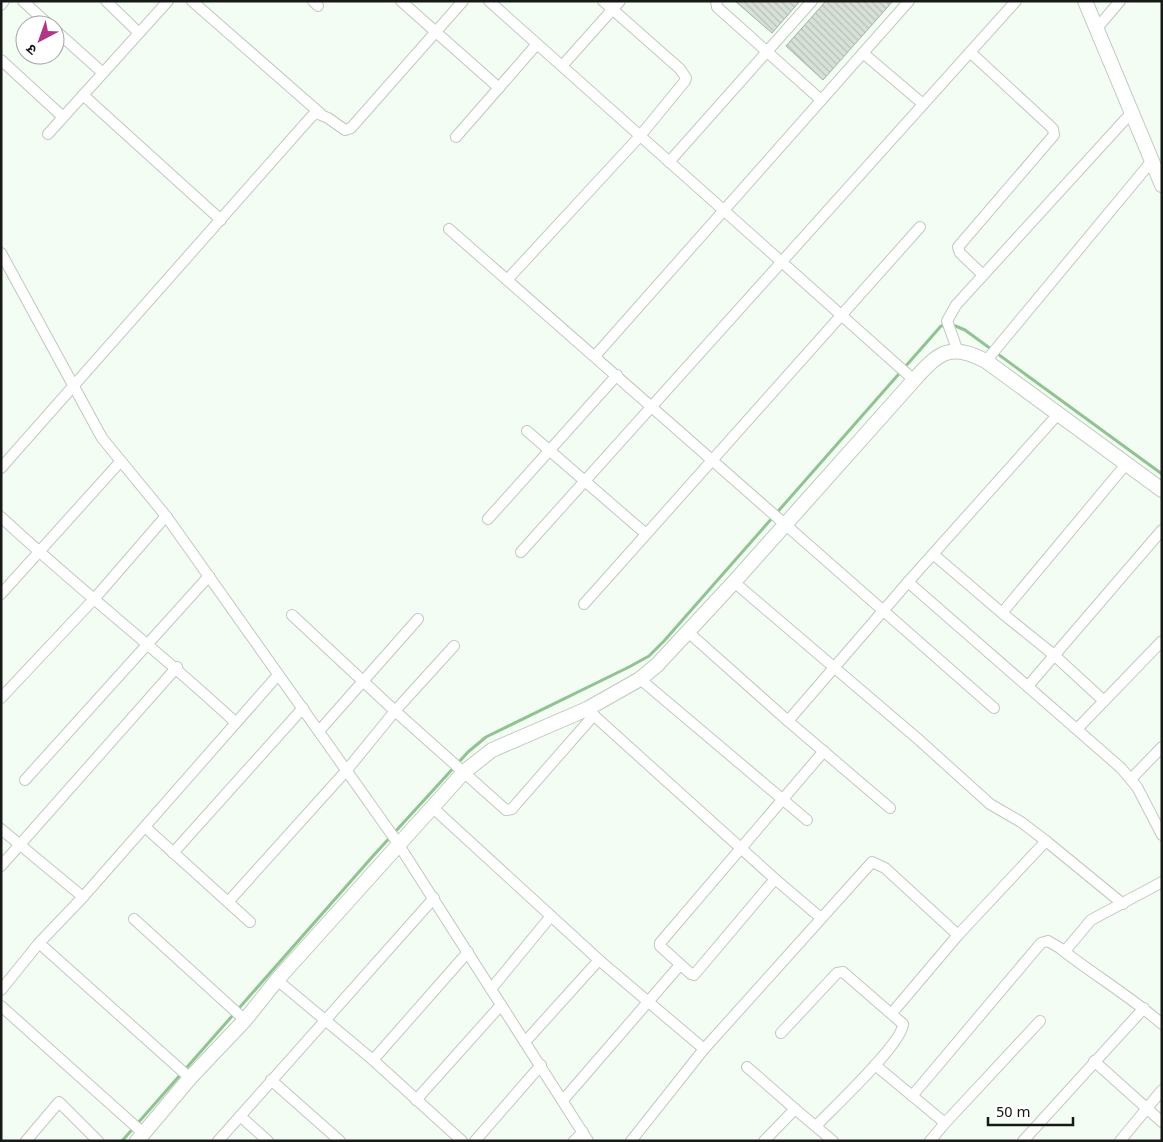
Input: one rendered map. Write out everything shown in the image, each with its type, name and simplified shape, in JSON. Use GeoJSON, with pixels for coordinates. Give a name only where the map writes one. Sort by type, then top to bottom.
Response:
{"type":"FeatureCollection","features":[{"type":"Feature","properties":{"kind":"street"},"geometry":{"type":"LineString","coordinates":[[1,5],[4,1]]}},
{"type":"Feature","properties":{"kind":"street"},"geometry":{"type":"LineString","coordinates":[[23,1],[39,15]]}},
{"type":"Feature","properties":{"kind":"street"},"geometry":{"type":"LineString","coordinates":[[106,1],[139,33]]}},
{"type":"Feature","properties":{"kind":"street"},"geometry":{"type":"LineString","coordinates":[[48,134],[168,1]]}},
{"type":"Feature","properties":{"kind":"street"},"geometry":{"type":"LineString","coordinates":[[192,1],[321,114],[346,130],[351,128],[462,1]]}},
{"type":"Feature","properties":{"kind":"street"},"geometry":{"type":"LineString","coordinates":[[401,1],[499,88]]}},
{"type":"Feature","properties":{"kind":"street"},"geometry":{"type":"LineString","coordinates":[[488,1],[914,380]]}},
{"type":"Feature","properties":{"kind":"street"},"geometry":{"type":"LineString","coordinates":[[507,280],[640,136],[683,85],[686,78],[680,69],[603,1]]}},
{"type":"Feature","properties":{"kind":"street"},"geometry":{"type":"LineString","coordinates":[[562,66],[620,1]]}},
{"type":"Feature","properties":{"kind":"street"},"geometry":{"type":"LineString","coordinates":[[716,1],[717,7],[821,100]]}},
{"type":"Feature","properties":{"kind":"street"},"geometry":{"type":"LineString","coordinates":[[669,162],[812,1]]}},
{"type":"Feature","properties":{"kind":"street"},"geometry":{"type":"LineString","coordinates":[[595,356],[909,1]]}},
{"type":"Feature","properties":{"kind":"street"},"geometry":{"type":"LineString","coordinates":[[521,552],[1016,1]]}},
{"type":"Feature","properties":{"kind":"street"},"geometry":{"type":"LineString","coordinates":[[1085,1],[1162,185]]}},
{"type":"Feature","properties":{"kind":"street"},"geometry":{"type":"LineString","coordinates":[[1097,28],[1120,1]]}},
{"type":"Feature","properties":{"kind":"street"},"geometry":{"type":"LineString","coordinates":[[65,39],[103,73]]}},
{"type":"Feature","properties":{"kind":"street"},"geometry":{"type":"LineString","coordinates":[[456,137],[537,44]]}},
{"type":"Feature","properties":{"kind":"street"},"geometry":{"type":"LineString","coordinates":[[970,52],[1049,125],[1053,129],[1054,135],[958,248],[960,253],[983,275]]}},
{"type":"Feature","properties":{"kind":"street"},"geometry":{"type":"LineString","coordinates":[[863,53],[923,104]]}},
{"type":"Feature","properties":{"kind":"street"},"geometry":{"type":"LineString","coordinates":[[1,60],[63,117]]}},
{"type":"Feature","properties":{"kind":"street"},"geometry":{"type":"LineString","coordinates":[[83,95],[221,220]]}},
{"type":"Feature","properties":{"kind":"street"},"geometry":{"type":"LineString","coordinates":[[957,349],[947,321],[950,314],[983,275],[1132,112]]}},
{"type":"Feature","properties":{"kind":"street"},"geometry":{"type":"LineString","coordinates":[[1,468],[311,117],[316,113],[321,114]]}},
{"type":"Feature","properties":{"kind":"street"},"geometry":{"type":"LineString","coordinates":[[986,361],[1151,162]]}},
{"type":"Feature","properties":{"kind":"street"},"geometry":{"type":"LineString","coordinates":[[584,604],[920,227]]}},
{"type":"Feature","properties":{"kind":"street"},"geometry":{"type":"LineString","coordinates":[[449,229],[785,523],[882,612],[994,708]]}},
{"type":"Feature","properties":{"kind":"street"},"geometry":{"type":"LineString","coordinates":[[1,253],[102,438],[166,516],[303,708],[434,898],[501,1005],[564,1099],[585,1136],[574,1141]]}},
{"type":"Feature","properties":{"kind":"street"},"geometry":{"type":"LineString","coordinates":[[1,1006],[140,1137],[190,1078],[245,1020],[397,843],[464,772],[492,750],[590,712],[640,679],[688,632],[914,380],[938,356],[957,349],[986,361],[1162,490]]}},
{"type":"Feature","properties":{"kind":"street"},"geometry":{"type":"LineString","coordinates":[[488,519],[617,375]]}},
{"type":"Feature","properties":{"kind":"street"},"geometry":{"type":"LineString","coordinates":[[788,721],[908,582],[1059,413]]}},
{"type":"Feature","properties":{"kind":"street"},"geometry":{"type":"LineString","coordinates":[[527,431],[646,534]]}},
{"type":"Feature","properties":{"kind":"street"},"geometry":{"type":"LineString","coordinates":[[1,594],[120,462]]}},
{"type":"Feature","properties":{"kind":"street"},"geometry":{"type":"LineString","coordinates":[[1002,613],[1127,464]]}},
{"type":"Feature","properties":{"kind":"street"},"geometry":{"type":"LineString","coordinates":[[1,698],[95,598],[166,516]]}},
{"type":"Feature","properties":{"kind":"street"},"geometry":{"type":"LineString","coordinates":[[3,523],[150,644],[236,722]]}},
{"type":"Feature","properties":{"kind":"street"},"geometry":{"type":"LineString","coordinates":[[1028,686],[1162,530]]}},
{"type":"Feature","properties":{"kind":"street"},"geometry":{"type":"LineString","coordinates":[[933,554],[1054,655],[1104,701]]}},
{"type":"Feature","properties":{"kind":"street"},"geometry":{"type":"LineString","coordinates":[[25,780],[150,644],[209,576]]}},
{"type":"Feature","properties":{"kind":"street"},"geometry":{"type":"LineString","coordinates":[[734,582],[990,804],[1021,822],[1123,904]]}},
{"type":"Feature","properties":{"kind":"street"},"geometry":{"type":"LineString","coordinates":[[908,582],[1131,778],[1162,835]]}},
{"type":"Feature","properties":{"kind":"street"},"geometry":{"type":"LineString","coordinates":[[292,615],[395,712],[502,808],[512,809],[590,712]]}},
{"type":"Feature","properties":{"kind":"street"},"geometry":{"type":"LineString","coordinates":[[319,731],[418,619]]}},
{"type":"Feature","properties":{"kind":"street"},"geometry":{"type":"LineString","coordinates":[[688,632],[890,808]]}},
{"type":"Feature","properties":{"kind":"street"},"geometry":{"type":"LineString","coordinates":[[1077,729],[1162,641]]}},
{"type":"Feature","properties":{"kind":"street"},"geometry":{"type":"LineString","coordinates":[[228,902],[346,771],[454,646]]}},
{"type":"Feature","properties":{"kind":"street"},"geometry":{"type":"LineString","coordinates":[[1,866],[177,668]]}},
{"type":"Feature","properties":{"kind":"street"},"geometry":{"type":"LineString","coordinates":[[2,987],[278,675]]}},
{"type":"Feature","properties":{"kind":"street"},"geometry":{"type":"LineString","coordinates":[[640,679],[807,820]]}},
{"type":"Feature","properties":{"kind":"street"},"geometry":{"type":"LineString","coordinates":[[173,853],[303,708]]}},
{"type":"Feature","properties":{"kind":"street"},"geometry":{"type":"LineString","coordinates":[[590,712],[775,879],[821,918]]}},
{"type":"Feature","properties":{"kind":"street"},"geometry":{"type":"LineString","coordinates":[[1131,778],[1161,749]]}},
{"type":"Feature","properties":{"kind":"street"},"geometry":{"type":"LineString","coordinates":[[775,879],[696,974],[691,974],[661,948],[660,943],[824,751]]}},
{"type":"Feature","properties":{"kind":"street"},"geometry":{"type":"LineString","coordinates":[[432,807],[599,960],[704,1049]]}},
{"type":"Feature","properties":{"kind":"street"},"geometry":{"type":"LineString","coordinates":[[145,827],[250,922]]}},
{"type":"Feature","properties":{"kind":"street"},"geometry":{"type":"LineString","coordinates":[[1,829],[83,897]]}},
{"type":"Feature","properties":{"kind":"street"},"geometry":{"type":"LineString","coordinates":[[892,1013],[958,935],[1046,841]]}},
{"type":"Feature","properties":{"kind":"street"},"geometry":{"type":"LineString","coordinates":[[631,1141],[704,1049],[872,862],[885,868],[958,935]]}},
{"type":"Feature","properties":{"kind":"street"},"geometry":{"type":"LineString","coordinates":[[1061,949],[1069,948],[1091,920],[1162,882]]}},
{"type":"Feature","properties":{"kind":"street"},"geometry":{"type":"LineString","coordinates":[[218,1141],[434,898]]}},
{"type":"Feature","properties":{"kind":"street"},"geometry":{"type":"LineString","coordinates":[[491,989],[551,916]]}},
{"type":"Feature","properties":{"kind":"street"},"geometry":{"type":"LineString","coordinates":[[134,919],[245,1020]]}},
{"type":"Feature","properties":{"kind":"street"},"geometry":{"type":"LineString","coordinates":[[912,1096],[1041,943],[1048,942],[1061,949],[1144,1008],[1162,1024]]}},
{"type":"Feature","properties":{"kind":"street"},"geometry":{"type":"LineString","coordinates":[[39,943],[190,1078]]}},
{"type":"Feature","properties":{"kind":"street"},"geometry":{"type":"LineString","coordinates":[[373,1060],[468,952]]}},
{"type":"Feature","properties":{"kind":"street"},"geometry":{"type":"LineString","coordinates":[[526,1042],[599,960]]}},
{"type":"Feature","properties":{"kind":"street"},"geometry":{"type":"LineString","coordinates":[[564,1099],[680,965]]}},
{"type":"Feature","properties":{"kind":"street"},"geometry":{"type":"LineString","coordinates":[[781,1034],[837,973],[849,975],[903,1024],[903,1030],[876,1064],[816,1126]]}},
{"type":"Feature","properties":{"kind":"street"},"geometry":{"type":"LineString","coordinates":[[278,980],[373,1060],[462,1141]]}},
{"type":"Feature","properties":{"kind":"street"},"geometry":{"type":"LineString","coordinates":[[416,1100],[501,1005]]}},
{"type":"Feature","properties":{"kind":"street"},"geometry":{"type":"LineString","coordinates":[[1023,1141],[1094,1060],[1144,1008]]}},
{"type":"Feature","properties":{"kind":"street"},"geometry":{"type":"LineString","coordinates":[[930,1141],[1040,1021]]}},
{"type":"Feature","properties":{"kind":"street"},"geometry":{"type":"LineString","coordinates":[[1094,1060],[1162,1122]]}},
{"type":"Feature","properties":{"kind":"street"},"geometry":{"type":"LineString","coordinates":[[876,1064],[946,1123]]}},
{"type":"Feature","properties":{"kind":"street"},"geometry":{"type":"LineString","coordinates":[[475,1141],[540,1065]]}},
{"type":"Feature","properties":{"kind":"street"},"geometry":{"type":"LineString","coordinates":[[747,1066],[833,1141]]}},
{"type":"Feature","properties":{"kind":"street"},"geometry":{"type":"LineString","coordinates":[[271,1080],[340,1141]]}},
{"type":"Feature","properties":{"kind":"street"},"geometry":{"type":"LineString","coordinates":[[1120,1141],[1162,1090]]}},
{"type":"Feature","properties":{"kind":"street"},"geometry":{"type":"LineString","coordinates":[[26,1141],[59,1102],[98,1141]]}},
{"type":"Feature","properties":{"kind":"street"},"geometry":{"type":"LineString","coordinates":[[764,1141],[795,1109]]}},
{"type":"Feature","properties":{"kind":"street"},"geometry":{"type":"LineString","coordinates":[[240,1116],[268,1141]]}},
{"type":"Feature","properties":{"kind":"building"},"geometry":{"type":"Polygon","coordinates":[[[735,1],[800,1],[772,33],[735,1]]]}},
{"type":"Feature","properties":{"kind":"building"},"geometry":{"type":"Polygon","coordinates":[[[826,1],[893,1],[823,80],[786,46],[826,1]]]}},
{"type":"Feature","properties":{"kind":"waterway"},"geometry":{"type":"LineString","coordinates":[[122,1141],[373,856],[468,752],[486,737],[649,656],[941,326],[953,325],[965,330],[1162,474]]}}]}
